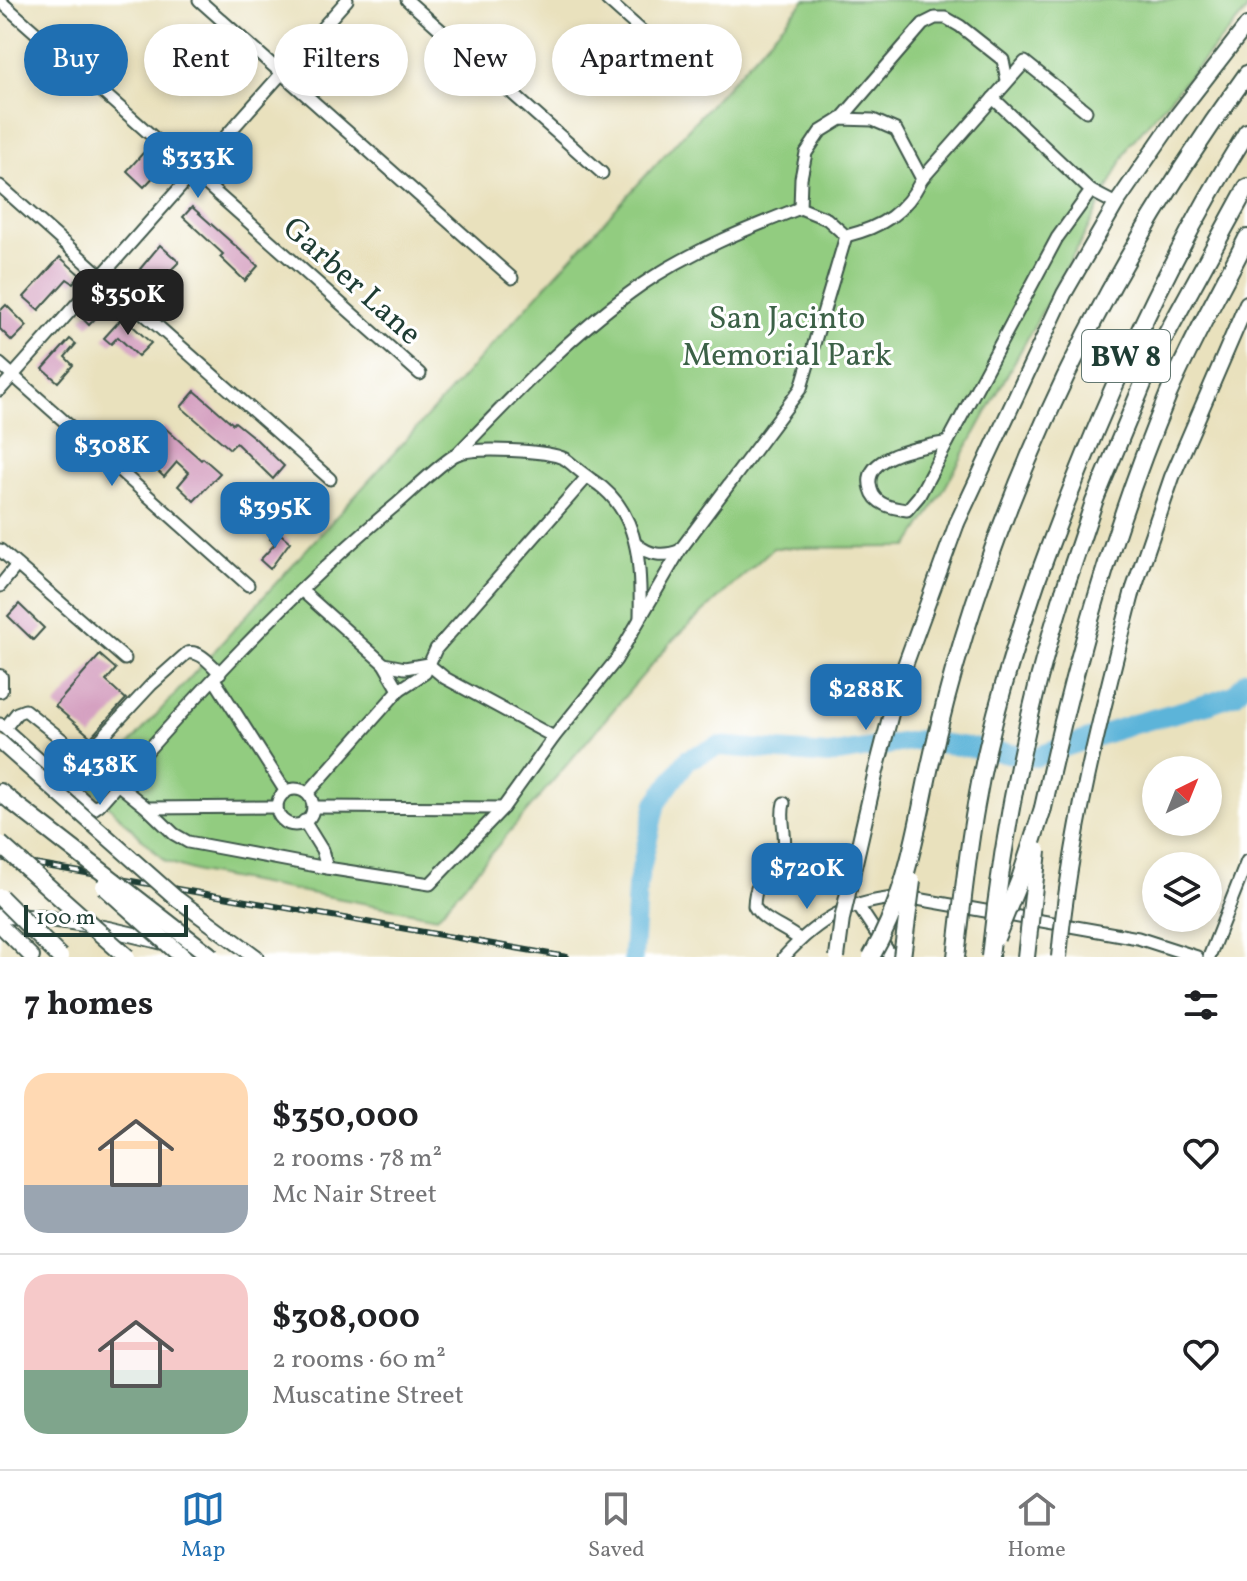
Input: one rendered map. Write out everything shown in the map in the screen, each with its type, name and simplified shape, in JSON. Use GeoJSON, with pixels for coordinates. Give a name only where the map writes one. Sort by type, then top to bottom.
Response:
{"type":"FeatureCollection","features":[{"type":"Feature","properties":{"kind":"highway"},"geometry":{"type":"LineString","coordinates":[[871,957],[902,890],[946,696],[987,564],[1048,415],[1106,299],[1194,151],[1247,74]]}},
{"type":"Feature","properties":{"kind":"highway","name":"BW 8"},"geometry":{"type":"LineString","coordinates":[[956,957],[968,854],[983,768],[1005,679],[1037,580],[1116,377],[1188,235],[1247,132]]}},
{"type":"Feature","properties":{"kind":"highway","name":"BW 8"},"geometry":{"type":"LineString","coordinates":[[988,957],[1018,763],[1039,673],[1064,591],[1094,502],[1155,355],[1247,187]]}},
{"type":"Feature","properties":{"kind":"highway"},"geometry":{"type":"LineString","coordinates":[[988,957],[1016,891],[1043,808],[1073,673],[1096,593],[1153,434],[1187,354],[1247,238]]}},
{"type":"Feature","properties":{"kind":"highway"},"geometry":{"type":"LineString","coordinates":[[5,797],[183,957]]}},
{"type":"Feature","properties":{"kind":"highway"},"geometry":{"type":"LineString","coordinates":[[5,797],[212,957]]}},
{"type":"Feature","properties":{"kind":"highway"},"geometry":{"type":"LineString","coordinates":[[902,957],[922,804]]}},
{"type":"Feature","properties":{"kind":"highway"},"geometry":{"type":"LineString","coordinates":[[1026,957],[1043,808]]}},
{"type":"Feature","properties":{"kind":"highway"},"geometry":{"type":"LineString","coordinates":[[0,844],[127,957]]}},
{"type":"Feature","properties":{"kind":"highway"},"geometry":{"type":"LineString","coordinates":[[0,897],[60,957]]}},
{"type":"Feature","properties":{"kind":"main road","name":"BW 8"},"geometry":{"type":"LineString","coordinates":[[837,957],[842,919],[900,679],[957,523],[1064,294],[1116,204],[1178,114],[1247,25]]}},
{"type":"Feature","properties":{"kind":"main road","name":"BW 8"},"geometry":{"type":"LineString","coordinates":[[1059,957],[1074,835],[1093,742],[1132,594],[1172,477],[1247,303]]}},
{"type":"Feature","properties":{"kind":"main road"},"geometry":{"type":"LineString","coordinates":[[0,677],[0,690]]}},
{"type":"Feature","properties":{"kind":"main road"},"geometry":{"type":"LineString","coordinates":[[2,731],[165,889],[256,957]]}},
{"type":"Feature","properties":{"kind":"main road"},"geometry":{"type":"LineString","coordinates":[[0,916],[41,916],[226,957]]}},
{"type":"Feature","properties":{"kind":"main road"},"geometry":{"type":"LineString","coordinates":[[0,925],[32,957]]}},
{"type":"Feature","properties":{"kind":"street"},"geometry":{"type":"LineString","coordinates":[[199,0],[274,66]]}},
{"type":"Feature","properties":{"kind":"street"},"geometry":{"type":"LineString","coordinates":[[326,24],[347,0]]}},
{"type":"Feature","properties":{"kind":"street"},"geometry":{"type":"LineString","coordinates":[[407,0],[602,173]]}},
{"type":"Feature","properties":{"kind":"street"},"geometry":{"type":"LineString","coordinates":[[607,0],[634,24]]}},
{"type":"Feature","properties":{"kind":"street","name":"Garber Lane"},"geometry":{"type":"LineString","coordinates":[[0,1],[420,374]]}},
{"type":"Feature","properties":{"kind":"street"},"geometry":{"type":"LineString","coordinates":[[800,208],[806,153],[820,132],[841,119],[923,24],[935,18],[946,18],[960,26],[1003,60],[1007,80]]}},
{"type":"Feature","properties":{"kind":"street"},"geometry":{"type":"LineString","coordinates":[[846,236],[870,230],[894,218],[914,195],[922,179],[1025,62],[1086,111]]}},
{"type":"Feature","properties":{"kind":"street"},"geometry":{"type":"LineString","coordinates":[[0,390],[274,82]]}},
{"type":"Feature","properties":{"kind":"street"},"geometry":{"type":"LineString","coordinates":[[308,96],[512,278]]}},
{"type":"Feature","properties":{"kind":"street"},"geometry":{"type":"LineString","coordinates":[[993,98],[1091,191],[1116,204]]}},
{"type":"Feature","properties":{"kind":"street"},"geometry":{"type":"LineString","coordinates":[[841,119],[873,120],[896,130],[922,179]]}},
{"type":"Feature","properties":{"kind":"street"},"geometry":{"type":"LineString","coordinates":[[0,186],[330,479]]}},
{"type":"Feature","properties":{"kind":"street"},"geometry":{"type":"LineString","coordinates":[[948,442],[908,450],[887,458],[875,467],[869,479],[871,493],[882,504],[907,510],[919,496],[948,442],[1057,238],[1091,191]]}},
{"type":"Feature","properties":{"kind":"street"},"geometry":{"type":"LineString","coordinates":[[846,236],[801,388],[680,550],[616,660],[554,737],[503,808],[430,884],[188,842],[174,834],[147,808],[116,786],[25,710],[17,713],[2,731],[95,808],[116,786],[217,676],[301,590],[364,531],[457,454],[548,360],[642,284],[730,235],[800,208],[827,219],[846,236]]}},
{"type":"Feature","properties":{"kind":"street"},"geometry":{"type":"LineString","coordinates":[[0,364],[248,585]]}},
{"type":"Feature","properties":{"kind":"street"},"geometry":{"type":"LineString","coordinates":[[457,454],[487,450],[546,453],[564,459],[605,489],[619,506],[636,543],[640,567],[640,617]]}},
{"type":"Feature","properties":{"kind":"street"},"geometry":{"type":"LineString","coordinates":[[308,793],[399,690],[425,673],[436,649],[587,477]]}},
{"type":"Feature","properties":{"kind":"street"},"geometry":{"type":"LineString","coordinates":[[636,543],[645,551],[656,554],[668,555],[680,550]]}},
{"type":"Feature","properties":{"kind":"street"},"geometry":{"type":"LineString","coordinates":[[0,550],[125,659]]}},
{"type":"Feature","properties":{"kind":"street"},"geometry":{"type":"LineString","coordinates":[[0,586],[17,565]]}},
{"type":"Feature","properties":{"kind":"street"},"geometry":{"type":"LineString","coordinates":[[301,590],[384,664],[399,690]]}},
{"type":"Feature","properties":{"kind":"street"},"geometry":{"type":"LineString","coordinates":[[63,781],[151,685],[187,653],[200,654],[217,676],[286,792]]}},
{"type":"Feature","properties":{"kind":"street"},"geometry":{"type":"LineString","coordinates":[[384,664],[405,668],[428,664],[445,678],[554,737]]}},
{"type":"Feature","properties":{"kind":"street"},"geometry":{"type":"LineString","coordinates":[[308,793],[296,789],[286,792],[277,807],[279,816],[285,823],[295,825],[304,821],[313,807]]}},
{"type":"Feature","properties":{"kind":"street"},"geometry":{"type":"LineString","coordinates":[[308,793],[313,807]]}},
{"type":"Feature","properties":{"kind":"street"},"geometry":{"type":"LineString","coordinates":[[784,803],[781,815],[783,852],[776,865],[757,884],[754,906],[764,917],[800,940]]}},
{"type":"Feature","properties":{"kind":"street"},"geometry":{"type":"LineString","coordinates":[[147,808],[277,807]]}},
{"type":"Feature","properties":{"kind":"street"},"geometry":{"type":"LineString","coordinates":[[313,807],[503,808]]}},
{"type":"Feature","properties":{"kind":"street"},"geometry":{"type":"LineString","coordinates":[[304,821],[322,850],[327,868]]}},
{"type":"Feature","properties":{"kind":"street"},"geometry":{"type":"LineString","coordinates":[[1209,957],[1247,861]]}},
{"type":"Feature","properties":{"kind":"street"},"geometry":{"type":"LineString","coordinates":[[784,957],[818,924],[857,904],[906,897],[1138,938],[1197,957]]}},
{"type":"Feature","properties":{"kind":"street"},"geometry":{"type":"LineString","coordinates":[[857,904],[889,957]]}},
{"type":"Feature","properties":{"kind":"green space","name":"San Jacinto Memorial Park"},"geometry":{"type":"Polygon","coordinates":[[[805,0],[1247,0],[1247,10],[1130,144],[1085,234],[942,493],[908,547],[773,548],[672,641],[437,917],[198,872],[165,861],[90,788],[718,96],[742,96],[742,69],[805,0]]]}},
{"type":"Feature","properties":{"kind":"building"},"geometry":{"type":"Polygon","coordinates":[[[143,153],[160,170],[144,187],[127,171],[143,153]]]}},
{"type":"Feature","properties":{"kind":"building"},"geometry":{"type":"Polygon","coordinates":[[[192,207],[258,266],[245,281],[220,257],[223,254],[183,217],[192,207]]]}},
{"type":"Feature","properties":{"kind":"building"},"geometry":{"type":"Polygon","coordinates":[[[160,245],[179,262],[157,284],[140,269],[160,245]]]}},
{"type":"Feature","properties":{"kind":"building"},"geometry":{"type":"Polygon","coordinates":[[[60,257],[80,275],[73,283],[67,279],[39,310],[24,297],[60,257]]]}},
{"type":"Feature","properties":{"kind":"building"},"geometry":{"type":"Polygon","coordinates":[[[101,298],[108,305],[89,325],[82,318],[101,298]]]}},
{"type":"Feature","properties":{"kind":"building"},"geometry":{"type":"Polygon","coordinates":[[[6,305],[27,326],[12,341],[0,329],[0,311],[6,305]]]}},
{"type":"Feature","properties":{"kind":"building"},"geometry":{"type":"Polygon","coordinates":[[[123,317],[151,343],[138,356],[118,337],[111,344],[104,338],[123,317]]]}},
{"type":"Feature","properties":{"kind":"building"},"geometry":{"type":"Polygon","coordinates":[[[70,339],[76,344],[65,357],[73,365],[58,382],[43,369],[70,339]]]}},
{"type":"Feature","properties":{"kind":"building"},"geometry":{"type":"Polygon","coordinates":[[[195,391],[233,424],[235,422],[256,439],[284,466],[273,479],[236,443],[230,449],[181,407],[195,391]]]}},
{"type":"Feature","properties":{"kind":"building"},"geometry":{"type":"Polygon","coordinates":[[[164,427],[220,473],[194,501],[178,486],[189,473],[177,462],[164,477],[140,454],[164,427]]]}},
{"type":"Feature","properties":{"kind":"building"},"geometry":{"type":"Polygon","coordinates":[[[277,531],[290,542],[270,569],[260,560],[275,544],[270,539],[277,531]]]}},
{"type":"Feature","properties":{"kind":"building"},"geometry":{"type":"Polygon","coordinates":[[[19,604],[44,628],[33,640],[8,616],[19,604]]]}},
{"type":"Feature","properties":{"kind":"building"},"geometry":{"type":"Polygon","coordinates":[[[100,655],[116,669],[106,681],[126,699],[91,737],[55,706],[100,655]]]}},
{"type":"Feature","properties":{"kind":"waterway"},"geometry":{"type":"LineString","coordinates":[[633,957],[637,887],[656,803],[688,759],[719,746],[828,755],[918,740],[1035,757],[1134,724],[1211,703],[1235,694],[1247,680]]}},
{"type":"Feature","properties":{"kind":"railway"},"geometry":{"type":"LineString","coordinates":[[0,858],[567,957]]}}]}
